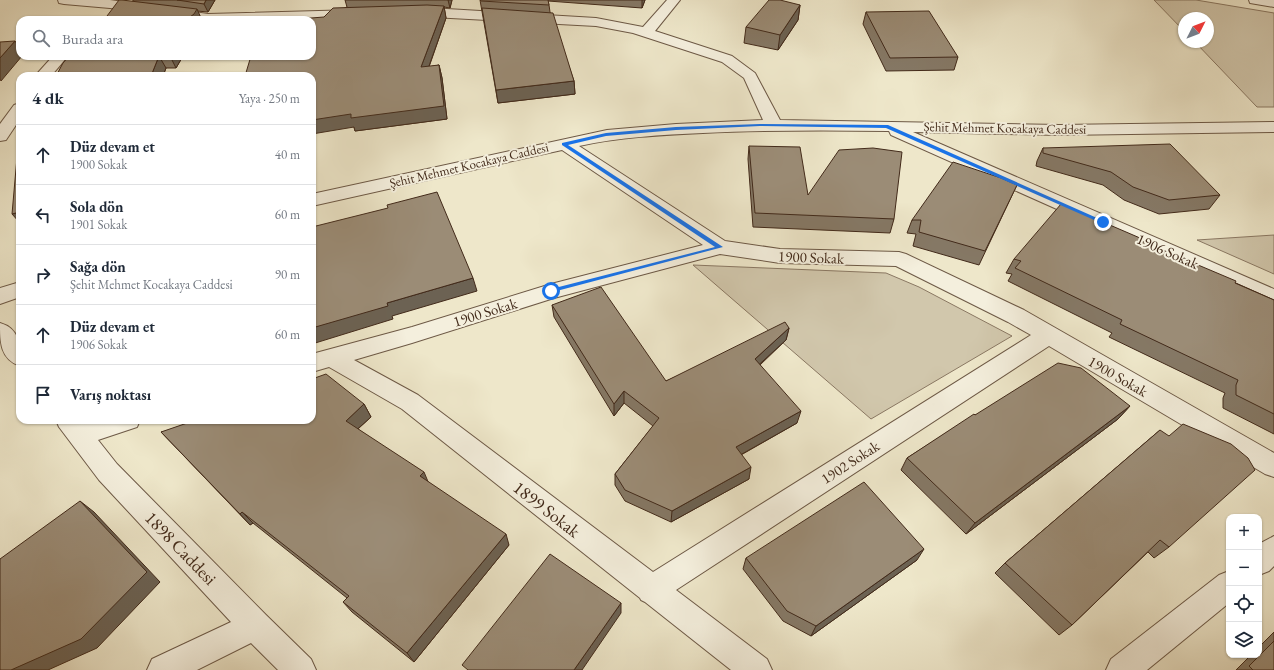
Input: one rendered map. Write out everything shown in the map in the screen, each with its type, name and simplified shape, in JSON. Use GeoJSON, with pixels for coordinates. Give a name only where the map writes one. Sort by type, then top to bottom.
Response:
{"type":"FeatureCollection","features":[{"type":"Feature","properties":{"kind":"street"},"geometry":{"type":"LineString","coordinates":[[64,0],[112,2],[196,16]]}},
{"type":"Feature","properties":{"kind":"street"},"geometry":{"type":"LineString","coordinates":[[646,32],[674,0]]}},
{"type":"Feature","properties":{"kind":"street"},"geometry":{"type":"LineString","coordinates":[[1255,0],[1274,3]]}},
{"type":"Feature","properties":{"kind":"street"},"geometry":{"type":"LineString","coordinates":[[100,15],[112,2]]}},
{"type":"Feature","properties":{"kind":"street"},"geometry":{"type":"LineString","coordinates":[[399,13],[430,12],[596,22],[636,29],[727,59],[750,76],[774,125]]}},
{"type":"Feature","properties":{"kind":"street"},"geometry":{"type":"LineString","coordinates":[[288,16],[368,14]]}},
{"type":"Feature","properties":{"kind":"street"},"geometry":{"type":"LineString","coordinates":[[47,72],[57,60]]}},
{"type":"Feature","properties":{"kind":"street"},"geometry":{"type":"LineString","coordinates":[[0,136],[16,114]]}},
{"type":"Feature","properties":{"kind":"street","name":"Şehit Mehmet Kocakaya Caddesi"},"geometry":{"type":"LineString","coordinates":[[316,199],[606,135],[676,129],[774,125],[1060,130],[1274,127]]}},
{"type":"Feature","properties":{"kind":"street","name":"1906 Sokak"},"geometry":{"type":"LineString","coordinates":[[887,126],[1274,298]]}},
{"type":"Feature","properties":{"kind":"street"},"geometry":{"type":"LineString","coordinates":[[564,144],[720,247]]}},
{"type":"Feature","properties":{"kind":"street","name":"1900 Sokak"},"geometry":{"type":"LineString","coordinates":[[322,360],[412,335],[551,291],[720,247],[780,256],[899,259],[1016,316],[1274,466]]}},
{"type":"Feature","properties":{"kind":"street"},"geometry":{"type":"LineString","coordinates":[[0,296],[16,290]]}},
{"type":"Feature","properties":{"kind":"street"},"geometry":{"type":"LineString","coordinates":[[0,331],[16,352]]}},
{"type":"Feature","properties":{"kind":"street","name":"1902 Sokak"},"geometry":{"type":"LineString","coordinates":[[651,590],[1048,335]]}},
{"type":"Feature","properties":{"kind":"street","name":"1899 Sokak"},"geometry":{"type":"LineString","coordinates":[[322,360],[410,402],[756,670]]}},
{"type":"Feature","properties":{"kind":"street"},"geometry":{"type":"LineString","coordinates":[[74,428],[101,424]]}},
{"type":"Feature","properties":{"kind":"street","name":"1898 Caddesi"},"geometry":{"type":"LineString","coordinates":[[74,428],[108,472],[255,626],[300,670]]}},
{"type":"Feature","properties":{"kind":"street"},"geometry":{"type":"LineString","coordinates":[[1262,559],[1274,549]]}},
{"type":"Feature","properties":{"kind":"street"},"geometry":{"type":"LineString","coordinates":[[1122,670],[1228,586]]}},
{"type":"Feature","properties":{"kind":"street"},"geometry":{"type":"LineString","coordinates":[[163,670],[255,626]]}},
{"type":"Feature","properties":{"kind":"shaded area"},"geometry":{"type":"Polygon","coordinates":[[[1154,0],[1196,0],[1274,13],[1274,107],[1257,107],[1201,48],[1214,48],[1214,12],[1178,12],[1178,25],[1154,0]]]}},
{"type":"Feature","properties":{"kind":"shaded area"},"geometry":{"type":"Polygon","coordinates":[[[1274,235],[1274,274],[1197,240],[1274,235]]]}},
{"type":"Feature","properties":{"kind":"shaded area"},"geometry":{"type":"Polygon","coordinates":[[[693,265],[886,273],[919,287],[1012,336],[871,419],[693,265]]]}},
{"type":"Feature","properties":{"kind":"building"},"geometry":{"type":"Polygon","coordinates":[[[119,0],[197,9],[191,16],[107,16],[119,0]]]}},
{"type":"Feature","properties":{"kind":"building"},"geometry":{"type":"Polygon","coordinates":[[[177,0],[206,0],[204,4],[177,0]]]}},
{"type":"Feature","properties":{"kind":"building"},"geometry":{"type":"Polygon","coordinates":[[[480,0],[548,0],[549,5],[481,1],[480,0]]]}},
{"type":"Feature","properties":{"kind":"building"},"geometry":{"type":"Polygon","coordinates":[[[769,0],[780,0],[800,5],[780,35],[746,27],[769,0]]]}},
{"type":"Feature","properties":{"kind":"building"},"geometry":{"type":"Polygon","coordinates":[[[427,5],[444,6],[421,67],[439,65],[444,106],[351,118],[351,114],[316,119],[316,72],[246,72],[250,60],[316,60],[316,18],[324,17],[333,8],[427,5]]]}},
{"type":"Feature","properties":{"kind":"building"},"geometry":{"type":"Polygon","coordinates":[[[482,8],[553,13],[574,81],[496,90],[482,8]]]}},
{"type":"Feature","properties":{"kind":"building"},"geometry":{"type":"Polygon","coordinates":[[[929,11],[958,57],[890,58],[866,12],[929,11]]]}},
{"type":"Feature","properties":{"kind":"building"},"geometry":{"type":"Polygon","coordinates":[[[15,41],[0,58],[0,42],[15,41]]]}},
{"type":"Feature","properties":{"kind":"building"},"geometry":{"type":"Polygon","coordinates":[[[66,60],[157,60],[153,72],[58,72],[66,60]]]}},
{"type":"Feature","properties":{"kind":"building"},"geometry":{"type":"Polygon","coordinates":[[[1170,144],[1220,195],[1169,200],[1133,187],[1111,172],[1043,153],[1043,148],[1170,144]]]}},
{"type":"Feature","properties":{"kind":"building"},"geometry":{"type":"Polygon","coordinates":[[[749,146],[800,147],[808,195],[839,150],[873,148],[902,152],[894,219],[755,213],[749,146]]]}},
{"type":"Feature","properties":{"kind":"building"},"geometry":{"type":"Polygon","coordinates":[[[953,162],[1017,185],[985,251],[919,232],[921,220],[912,220],[953,162]]]}},
{"type":"Feature","properties":{"kind":"building"},"geometry":{"type":"Polygon","coordinates":[[[16,169],[16,213],[12,214],[16,169]]]}},
{"type":"Feature","properties":{"kind":"building"},"geometry":{"type":"Polygon","coordinates":[[[437,192],[473,278],[387,303],[388,306],[316,327],[316,226],[388,208],[387,205],[437,192]]]}},
{"type":"Feature","properties":{"kind":"building"},"geometry":{"type":"Polygon","coordinates":[[[1061,204],[1140,238],[1139,240],[1236,281],[1235,283],[1274,300],[1274,414],[1236,395],[1236,385],[1238,380],[1120,324],[1122,320],[1015,268],[1021,261],[1014,259],[1061,204]]]}},
{"type":"Feature","properties":{"kind":"building"},"geometry":{"type":"Polygon","coordinates":[[[601,287],[666,381],[785,322],[789,328],[755,359],[801,411],[736,447],[751,467],[672,511],[625,490],[615,474],[659,418],[624,391],[614,404],[552,305],[601,287]]]}},
{"type":"Feature","properties":{"kind":"building"},"geometry":{"type":"Polygon","coordinates":[[[1058,363],[1081,368],[1130,406],[975,523],[907,458],[974,414],[975,415],[1058,363]]]}},
{"type":"Feature","properties":{"kind":"building"},"geometry":{"type":"Polygon","coordinates":[[[326,374],[364,404],[346,421],[424,472],[420,476],[506,534],[407,653],[343,602],[349,596],[242,512],[240,514],[161,432],[184,424],[316,424],[316,378],[326,374]]]}},
{"type":"Feature","properties":{"kind":"building"},"geometry":{"type":"Polygon","coordinates":[[[1183,424],[1231,444],[1248,458],[1255,470],[1169,547],[1160,540],[1072,625],[1005,563],[1160,430],[1169,436],[1183,424]]]}},
{"type":"Feature","properties":{"kind":"building"},"geometry":{"type":"Polygon","coordinates":[[[864,482],[924,549],[816,626],[787,611],[746,558],[864,482]]]}},
{"type":"Feature","properties":{"kind":"building"},"geometry":{"type":"Polygon","coordinates":[[[80,501],[147,572],[81,639],[11,670],[0,670],[0,559],[80,501]]]}},
{"type":"Feature","properties":{"kind":"building"},"geometry":{"type":"Polygon","coordinates":[[[550,554],[621,603],[574,670],[468,670],[462,665],[550,554]]]}},
{"type":"Feature","properties":{"kind":"building"},"geometry":{"type":"Polygon","coordinates":[[[1274,641],[1274,670],[1253,670],[1249,666],[1257,658],[1262,658],[1262,653],[1274,641]]]}},
{"type":"Feature","properties":{"kind":"route"},"geometry":{"type":"LineString","coordinates":[[551,291],[720,247],[564,144],[606,135],[676,129],[760,125],[887,126],[1103,222]]}}]}
